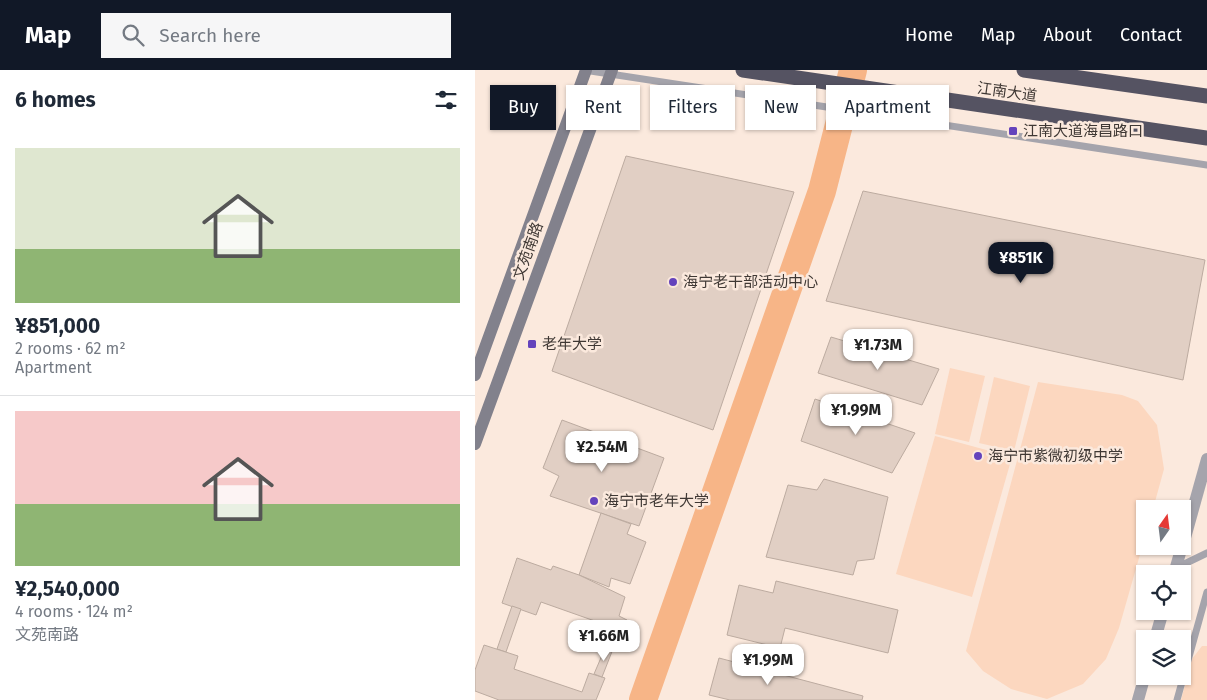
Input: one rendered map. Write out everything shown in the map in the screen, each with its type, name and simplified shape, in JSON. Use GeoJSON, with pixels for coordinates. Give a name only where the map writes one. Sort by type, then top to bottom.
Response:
{"type":"FeatureCollection","features":[{"type":"Feature","properties":{"kind":"highway","name":"江南大道"},"geometry":{"type":"LineString","coordinates":[[743,70],[1207,138]]}},
{"type":"Feature","properties":{"kind":"highway","name":"江南大道"},"geometry":{"type":"LineString","coordinates":[[1024,70],[1207,96]]}},
{"type":"Feature","properties":{"kind":"main road","name":"文苑南路"},"geometry":{"type":"LineString","coordinates":[[475,375],[585,70]]}},
{"type":"Feature","properties":{"kind":"main road","name":"文苑南路"},"geometry":{"type":"LineString","coordinates":[[475,444],[611,72]]}},
{"type":"Feature","properties":{"kind":"street"},"geometry":{"type":"LineString","coordinates":[[1191,514],[1207,459]]}},
{"type":"Feature","properties":{"kind":"street"},"geometry":{"type":"LineString","coordinates":[[1138,700],[1142,685]]}},
{"type":"Feature","properties":{"kind":"lane"},"geometry":{"type":"LineString","coordinates":[[585,70],[611,72],[787,102],[1207,166]]}},
{"type":"Feature","properties":{"kind":"lane"},"geometry":{"type":"LineString","coordinates":[[1186,565],[1207,553]]}},
{"type":"Feature","properties":{"kind":"lane"},"geometry":{"type":"LineString","coordinates":[[1177,700],[1207,592]]}},
{"type":"Feature","properties":{"kind":"shaded area"},"geometry":{"type":"Polygon","coordinates":[[[950,368],[985,376],[969,442],[935,434],[950,368]]]}},
{"type":"Feature","properties":{"kind":"shaded area"},"geometry":{"type":"Polygon","coordinates":[[[994,377],[1030,386],[1014,451],[979,443],[994,377]]]}},
{"type":"Feature","properties":{"kind":"shaded area"},"geometry":{"type":"Polygon","coordinates":[[[1038,382],[1122,395],[1138,401],[1157,425],[1164,469],[1155,500],[1136,500],[1136,555],[1140,555],[1119,628],[1106,659],[1083,684],[1047,699],[1011,689],[983,671],[966,651],[1038,382]]]}},
{"type":"Feature","properties":{"kind":"shaded area"},"geometry":{"type":"Polygon","coordinates":[[[935,436],[1012,457],[972,597],[896,574],[935,436]]]}},
{"type":"Feature","properties":{"kind":"shaded area"},"geometry":{"type":"Polygon","coordinates":[[[1202,646],[1207,646],[1207,700],[1181,700],[1185,685],[1191,685],[1192,659],[1202,646]]]}},
{"type":"Feature","properties":{"kind":"building","name":"海宁老干部活动中心"},"geometry":{"type":"Polygon","coordinates":[[[626,156],[794,192],[713,430],[552,371],[626,156]]]}},
{"type":"Feature","properties":{"kind":"building"},"geometry":{"type":"Polygon","coordinates":[[[863,191],[1205,260],[1183,380],[826,301],[863,191]]]}},
{"type":"Feature","properties":{"kind":"building"},"geometry":{"type":"Polygon","coordinates":[[[831,337],[939,369],[922,405],[818,373],[831,337]]]}},
{"type":"Feature","properties":{"kind":"building"},"geometry":{"type":"Polygon","coordinates":[[[815,399],[915,433],[892,473],[801,441],[815,399]]]}},
{"type":"Feature","properties":{"kind":"building"},"geometry":{"type":"Polygon","coordinates":[[[562,420],[664,458],[639,526],[550,496],[559,476],[543,468],[562,420]]]}},
{"type":"Feature","properties":{"kind":"building"},"geometry":{"type":"Polygon","coordinates":[[[824,479],[888,497],[874,559],[857,561],[853,575],[766,557],[788,485],[817,490],[824,479]]]}},
{"type":"Feature","properties":{"kind":"building"},"geometry":{"type":"Polygon","coordinates":[[[601,513],[631,524],[627,534],[646,542],[630,584],[611,578],[609,587],[579,575],[601,513]]]}},
{"type":"Feature","properties":{"kind":"building"},"geometry":{"type":"Polygon","coordinates":[[[517,558],[551,570],[553,566],[579,575],[625,597],[619,616],[627,620],[617,650],[602,645],[609,626],[541,602],[536,615],[502,603],[517,558]]]}},
{"type":"Feature","properties":{"kind":"building"},"geometry":{"type":"Polygon","coordinates":[[[776,581],[898,610],[888,653],[785,628],[780,648],[727,635],[739,585],[773,593],[776,581]]]}},
{"type":"Feature","properties":{"kind":"building"},"geometry":{"type":"Polygon","coordinates":[[[512,606],[521,609],[506,652],[497,649],[512,606]]]}},
{"type":"Feature","properties":{"kind":"building"},"geometry":{"type":"Polygon","coordinates":[[[484,645],[518,656],[514,669],[582,692],[589,673],[605,678],[596,700],[499,700],[475,691],[475,670],[484,645]]]}},
{"type":"Feature","properties":{"kind":"building"},"geometry":{"type":"Polygon","coordinates":[[[606,646],[613,649],[602,677],[594,674],[606,646]]]}},
{"type":"Feature","properties":{"kind":"building"},"geometry":{"type":"Polygon","coordinates":[[[719,658],[863,696],[862,700],[730,700],[709,695],[719,658]]]}},
{"type":"Feature","properties":{"kind":"waterway"},"geometry":{"type":"LineString","coordinates":[[643,700],[822,191],[853,70]]}},
{"type":"Feature","properties":{"kind":"place","name":"江南大道海昌路口"},"geometry":{"type":"Point","coordinates":[1013,131]}},
{"type":"Feature","properties":{"kind":"place","name":"海宁老干部活动中心"},"geometry":{"type":"Point","coordinates":[673,282]}},
{"type":"Feature","properties":{"kind":"place","name":"老年大学"},"geometry":{"type":"Point","coordinates":[532,344]}},
{"type":"Feature","properties":{"kind":"place","name":"海宁市紫微初级中学"},"geometry":{"type":"Point","coordinates":[978,456]}},
{"type":"Feature","properties":{"kind":"place","name":"海宁市老年大学"},"geometry":{"type":"Point","coordinates":[594,501]}}]}
